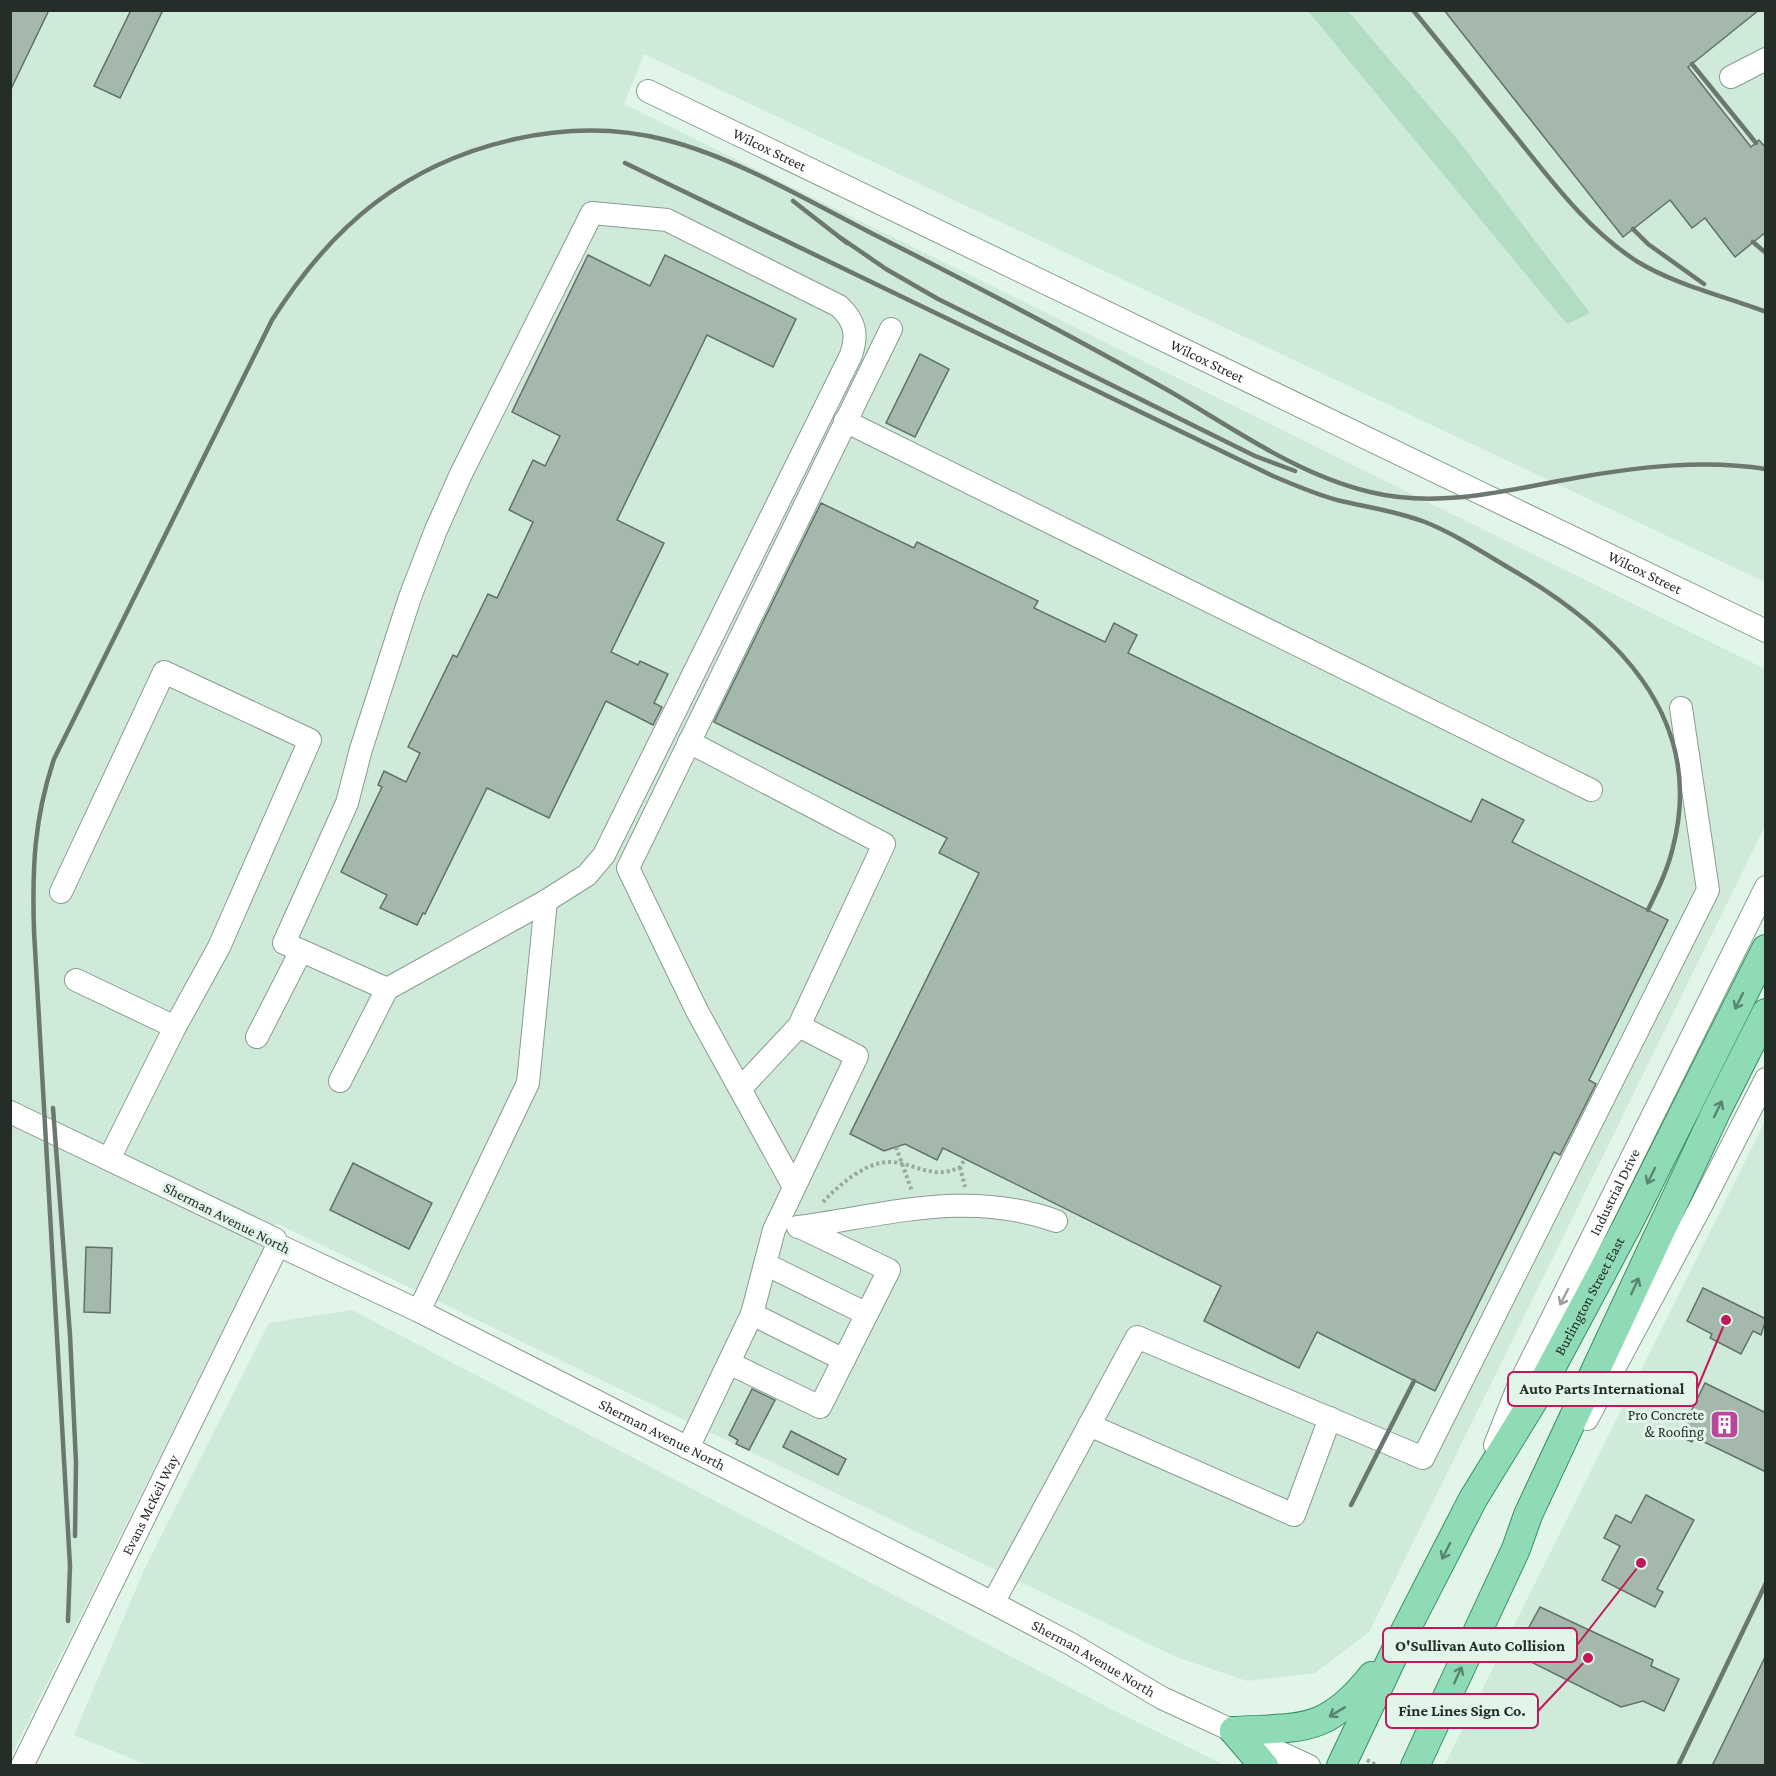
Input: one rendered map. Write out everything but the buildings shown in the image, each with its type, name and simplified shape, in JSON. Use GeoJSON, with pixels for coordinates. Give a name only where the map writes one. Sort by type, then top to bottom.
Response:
{"type":"FeatureCollection","features":[{"type":"Feature","properties":{"kind":"main road","name":"Burlington Street East"},"geometry":{"type":"LineString","coordinates":[[1341,1766],[1402,1637],[1473,1499],[1535,1398],[1628,1224],[1766,949]]}},
{"type":"Feature","properties":{"kind":"main road"},"geometry":{"type":"LineString","coordinates":[[1415,1766],[1516,1550],[1543,1483],[1716,1112],[1766,1013]]}},
{"type":"Feature","properties":{"kind":"main road"},"geometry":{"type":"LineString","coordinates":[[1234,1731],[1295,1728],[1320,1722],[1348,1705],[1402,1637]]}},
{"type":"Feature","properties":{"kind":"main road"},"geometry":{"type":"LineString","coordinates":[[1234,1731],[1264,1766]]}},
{"type":"Feature","properties":{"kind":"street"},"geometry":{"type":"LineString","coordinates":[[1731,77],[1766,59]]}},
{"type":"Feature","properties":{"kind":"street","name":"Wilcox Street"},"geometry":{"type":"LineString","coordinates":[[648,91],[1766,631]]}},
{"type":"Feature","properties":{"kind":"street"},"geometry":{"type":"LineString","coordinates":[[340,1080],[387,989],[546,901],[587,875],[604,855],[855,343],[853,323],[839,306],[680,226],[653,218],[592,213],[461,474],[436,530],[410,597],[358,759],[347,803],[284,943],[387,989]]}},
{"type":"Feature","properties":{"kind":"street"},"geometry":{"type":"LineString","coordinates":[[794,1187],[698,1011],[628,868],[891,329]]}},
{"type":"Feature","properties":{"kind":"street"},"geometry":{"type":"LineString","coordinates":[[845,421],[1591,790]]}},
{"type":"Feature","properties":{"kind":"street"},"geometry":{"type":"LineString","coordinates":[[61,892],[164,672],[310,740],[219,947],[175,1027],[109,1160]]}},
{"type":"Feature","properties":{"kind":"street"},"geometry":{"type":"LineString","coordinates":[[993,1603],[1137,1336],[1423,1458],[1708,890],[1681,708]]}},
{"type":"Feature","properties":{"kind":"street"},"geometry":{"type":"LineString","coordinates":[[689,742],[884,844],[799,1026],[741,1088]]}},
{"type":"Feature","properties":{"kind":"street","name":"Industrial Drive"},"geometry":{"type":"LineString","coordinates":[[1473,1499],[1518,1387],[1766,887]]}},
{"type":"Feature","properties":{"kind":"street"},"geometry":{"type":"LineString","coordinates":[[419,1311],[528,1083],[546,901]]}},
{"type":"Feature","properties":{"kind":"street"},"geometry":{"type":"LineString","coordinates":[[257,1037],[301,951]]}},
{"type":"Feature","properties":{"kind":"street"},"geometry":{"type":"LineString","coordinates":[[76,980],[175,1027]]}},
{"type":"Feature","properties":{"kind":"street"},"geometry":{"type":"LineString","coordinates":[[688,1448],[752,1314],[774,1230],[857,1056],[799,1026]]}},
{"type":"Feature","properties":{"kind":"street"},"geometry":{"type":"LineString","coordinates":[[1516,1550],[1701,1206],[1766,1079]]}},
{"type":"Feature","properties":{"kind":"street","name":"Sherman Avenue North"},"geometry":{"type":"LineString","coordinates":[[10,1112],[274,1239],[278,1245],[419,1311],[993,1603],[1162,1698],[1309,1766]]}},
{"type":"Feature","properties":{"kind":"street"},"geometry":{"type":"LineString","coordinates":[[774,1230],[918,1209],[982,1204],[1017,1209],[1056,1221]]}},
{"type":"Feature","properties":{"kind":"street"},"geometry":{"type":"LineString","coordinates":[[729,1363],[820,1407],[889,1270],[800,1227]]}},
{"type":"Feature","properties":{"kind":"street","name":"Evans McKeil Way"},"geometry":{"type":"LineString","coordinates":[[22,1766],[278,1245]]}},
{"type":"Feature","properties":{"kind":"street"},"geometry":{"type":"LineString","coordinates":[[765,1264],[867,1314]]}},
{"type":"Feature","properties":{"kind":"street"},"geometry":{"type":"LineString","coordinates":[[752,1314],[844,1359]]}},
{"type":"Feature","properties":{"kind":"street"},"geometry":{"type":"LineString","coordinates":[[1089,1425],[1294,1515],[1330,1418]]}},
{"type":"Feature","properties":{"kind":"path"},"geometry":{"type":"LineString","coordinates":[[896,1147],[918,1209]]}},
{"type":"Feature","properties":{"kind":"path"},"geometry":{"type":"LineString","coordinates":[[800,1227],[838,1186],[883,1163],[903,1165],[930,1173],[944,1173],[960,1167],[965,1159]]}},
{"type":"Feature","properties":{"kind":"shaded area"},"geometry":{"type":"Polygon","coordinates":[[[10,11],[1765,11],[1765,582],[644,54],[624,104],[1765,669],[1765,826],[1369,1632],[1315,1673],[1247,1681],[1176,1657],[276,1223],[11,1756],[10,11]]]}},
{"type":"Feature","properties":{"kind":"shaded area"},"geometry":{"type":"Polygon","coordinates":[[[1308,11],[1348,11],[1458,140],[1590,313],[1567,324],[1308,11]]]}},
{"type":"Feature","properties":{"kind":"shaded area"},"geometry":{"type":"Polygon","coordinates":[[[1765,1121],[1765,1765],[1444,1766],[1489,1676],[1765,1121]]]}},
{"type":"Feature","properties":{"kind":"shaded area"},"geometry":{"type":"Polygon","coordinates":[[[352,1310],[1109,1708],[1224,1765],[150,1766],[74,1735],[144,1570],[269,1323],[352,1310]]]}},
{"type":"Feature","properties":{"kind":"railway"},"geometry":{"type":"LineString","coordinates":[[1413,10],[1558,189],[1603,236],[1620,250],[1653,270],[1684,284],[1766,312]]}},
{"type":"Feature","properties":{"kind":"railway"},"geometry":{"type":"LineString","coordinates":[[1692,64],[1756,143]]}},
{"type":"Feature","properties":{"kind":"railway"},"geometry":{"type":"LineString","coordinates":[[68,1621],[70,1566],[34,931],[34,865],[42,802],[54,759],[272,320],[331,242],[375,203],[406,182],[441,164],[514,139],[552,133],[591,131],[629,133],[666,140],[720,158],[800,196],[1098,351],[1292,463],[1343,484],[1396,497],[1422,499],[1473,496],[1646,468],[1719,465],[1766,469]]}},
{"type":"Feature","properties":{"kind":"railway"},"geometry":{"type":"LineString","coordinates":[[625,163],[1273,476],[1329,498],[1404,515],[1436,527],[1547,592],[1583,618],[1615,647],[1642,680],[1663,716],[1676,756],[1680,800],[1673,847],[1666,871],[1648,910]]}},
{"type":"Feature","properties":{"kind":"railway"},"geometry":{"type":"LineString","coordinates":[[793,201],[847,243]]}},
{"type":"Feature","properties":{"kind":"railway"},"geometry":{"type":"LineString","coordinates":[[1633,229],[1648,244],[1704,284]]}},
{"type":"Feature","properties":{"kind":"railway"},"geometry":{"type":"LineString","coordinates":[[841,238],[886,269],[938,299],[1255,456],[1295,471]]}},
{"type":"Feature","properties":{"kind":"railway"},"geometry":{"type":"LineString","coordinates":[[1753,242],[1766,253]]}},
{"type":"Feature","properties":{"kind":"railway"},"geometry":{"type":"LineString","coordinates":[[53,1108],[70,1335],[76,1463],[75,1536]]}},
{"type":"Feature","properties":{"kind":"railway"},"geometry":{"type":"LineString","coordinates":[[1351,1505],[1414,1381]]}},
{"type":"Feature","properties":{"kind":"railway"},"geometry":{"type":"LineString","coordinates":[[1678,1766],[1766,1583]]}},
{"type":"Feature","properties":{"kind":"place","name":"Auto Parts International"},"geometry":{"type":"Point","coordinates":[1726,1320]}},
{"type":"Feature","properties":{"kind":"place","name":"Pro Concrete & Roofing"},"geometry":{"type":"Point","coordinates":[1725,1424]}},
{"type":"Feature","properties":{"kind":"place","name":"O'Sullivan Auto Collision"},"geometry":{"type":"Point","coordinates":[1641,1563]}},
{"type":"Feature","properties":{"kind":"place","name":"Fine Lines Sign Co."},"geometry":{"type":"Point","coordinates":[1588,1658]}}]}
